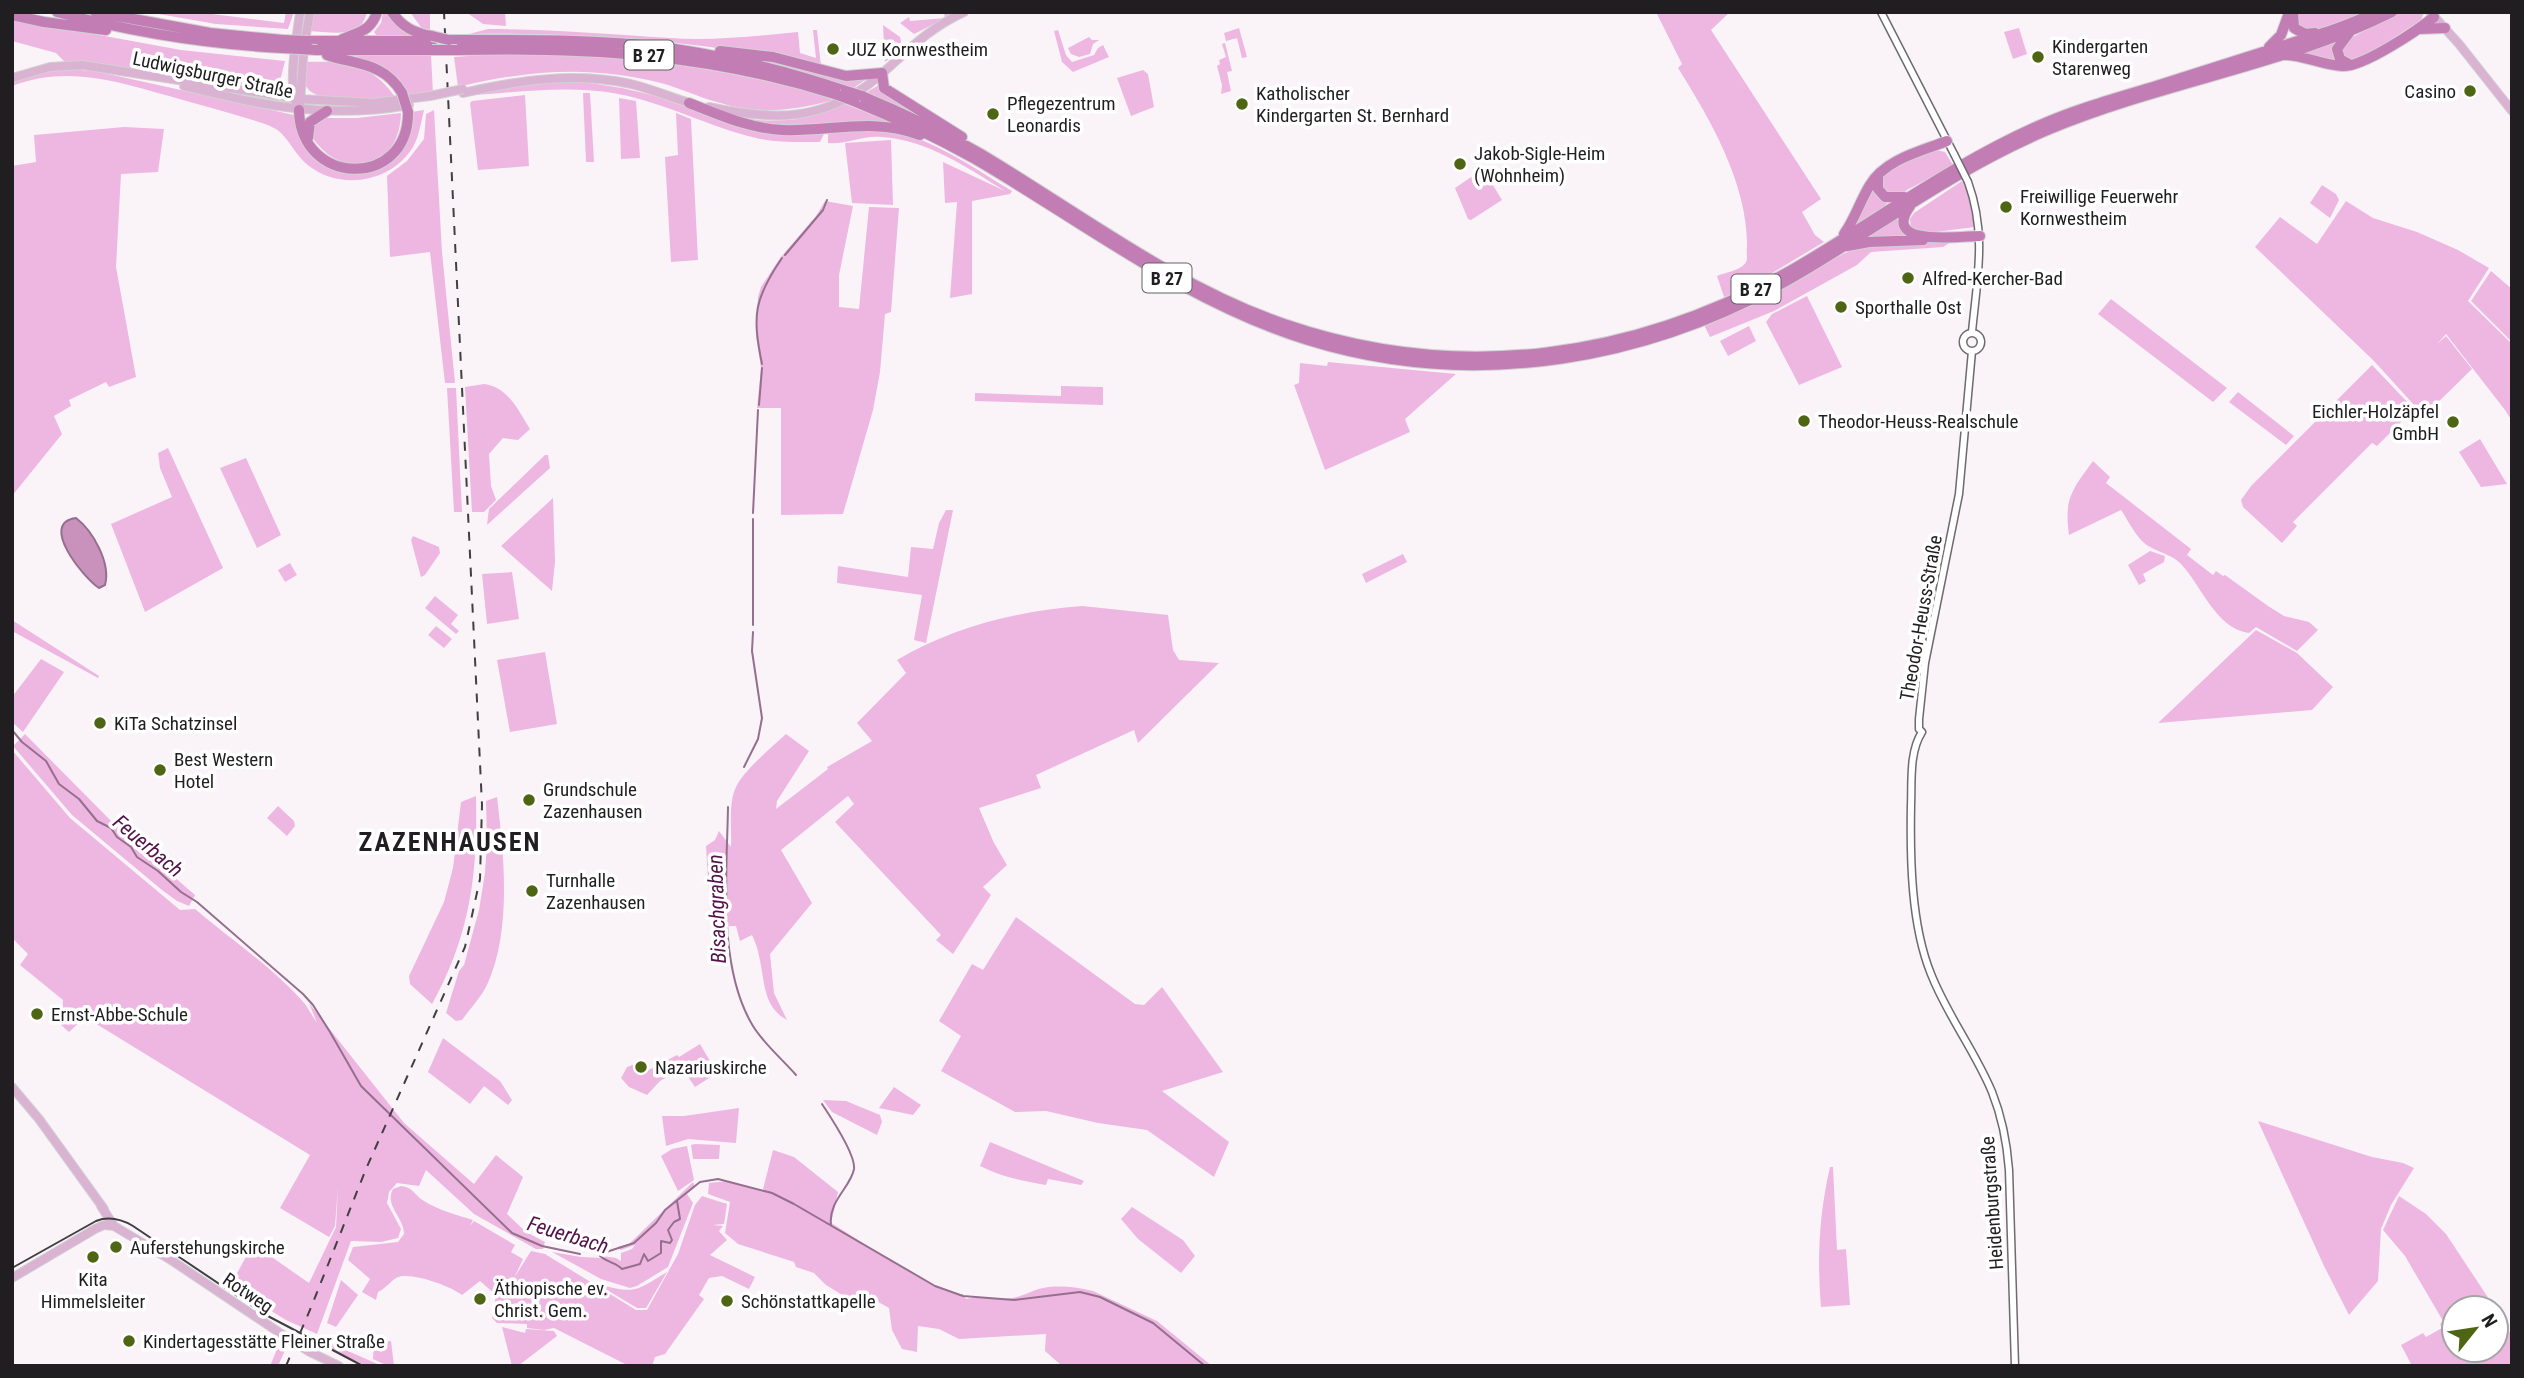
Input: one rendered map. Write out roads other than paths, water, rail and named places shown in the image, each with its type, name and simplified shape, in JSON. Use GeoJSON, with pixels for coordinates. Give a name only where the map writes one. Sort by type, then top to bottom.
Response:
{"type":"FeatureCollection","features":[{"type":"Feature","properties":{"kind":"highway","name":"B 27"},"geometry":{"type":"LineString","coordinates":[[57,12],[116,26],[211,42],[317,46],[432,42]]}},
{"type":"Feature","properties":{"kind":"highway","name":"B 27"},"geometry":{"type":"LineString","coordinates":[[95,12],[283,44]]}},
{"type":"Feature","properties":{"kind":"highway"},"geometry":{"type":"LineString","coordinates":[[128,12],[155,24]]}},
{"type":"Feature","properties":{"kind":"highway","name":"B 27"},"geometry":{"type":"LineString","coordinates":[[337,42],[365,30],[373,22],[377,12]]}},
{"type":"Feature","properties":{"kind":"highway","name":"B 27"},"geometry":{"type":"LineString","coordinates":[[392,12],[404,26],[432,42]]}},
{"type":"Feature","properties":{"kind":"highway","name":"B 27"},"geometry":{"type":"LineString","coordinates":[[2291,12],[2292,22],[2300,32],[2305,34],[2329,31]]}},
{"type":"Feature","properties":{"kind":"highway","name":"B 27"},"geometry":{"type":"LineString","coordinates":[[2262,52],[2281,35],[2291,12]]}},
{"type":"Feature","properties":{"kind":"highway","name":"B 27"},"geometry":{"type":"LineString","coordinates":[[2246,61],[2262,52],[2329,31],[2376,12]]}},
{"type":"Feature","properties":{"kind":"highway","name":"B 27"},"geometry":{"type":"LineString","coordinates":[[858,96],[956,148],[1172,281],[1231,310],[1362,353],[1442,364],[1525,363],[1566,358],[1647,341],[1719,315],[1778,286],[1913,198],[2048,130],[2167,86],[2352,31],[2392,12]]}},
{"type":"Feature","properties":{"kind":"highway","name":"B 27"},"geometry":{"type":"LineString","coordinates":[[12,15],[105,30],[116,26]]}},
{"type":"Feature","properties":{"kind":"highway"},"geometry":{"type":"LineString","coordinates":[[2352,31],[2344,37],[2337,49],[2340,59],[2353,64],[2419,29],[2432,15]]}},
{"type":"Feature","properties":{"kind":"highway"},"geometry":{"type":"LineString","coordinates":[[2419,29],[2445,29]]}},
{"type":"Feature","properties":{"kind":"highway","name":"B 27"},"geometry":{"type":"LineString","coordinates":[[454,43],[577,41],[672,49],[759,65],[842,93]]}},
{"type":"Feature","properties":{"kind":"highway","name":"B 27"},"geometry":{"type":"LineString","coordinates":[[317,46],[337,42],[432,42],[673,57],[760,72],[858,96],[956,140],[1174,274],[1286,328]]}},
{"type":"Feature","properties":{"kind":"highway","name":"B 27"},"geometry":{"type":"LineString","coordinates":[[307,142],[322,158],[336,166],[352,169],[372,167],[389,157],[402,141],[408,122],[402,93],[393,80],[377,69],[356,61],[330,56],[317,46]]}},
{"type":"Feature","properties":{"kind":"highway","name":"B 27"},"geometry":{"type":"LineString","coordinates":[[672,49],[681,46],[773,57],[846,76],[882,73]]}},
{"type":"Feature","properties":{"kind":"highway","name":"B 27"},"geometry":{"type":"LineString","coordinates":[[2276,55],[2298,55],[2342,66],[2353,64]]}},
{"type":"Feature","properties":{"kind":"highway"},"geometry":{"type":"LineString","coordinates":[[882,73],[884,88],[998,160],[1011,173]]}},
{"type":"Feature","properties":{"kind":"highway"},"geometry":{"type":"LineString","coordinates":[[689,103],[748,125],[781,130],[870,124],[913,133],[943,146],[956,148]]}},
{"type":"Feature","properties":{"kind":"highway"},"geometry":{"type":"LineString","coordinates":[[307,142],[310,122],[326,106]]}},
{"type":"Feature","properties":{"kind":"highway"},"geometry":{"type":"LineString","coordinates":[[299,110],[300,125],[307,142]]}},
{"type":"Feature","properties":{"kind":"highway","name":"B 27"},"geometry":{"type":"LineString","coordinates":[[1841,244],[1871,183],[1878,175],[1900,160],[1947,141]]}},
{"type":"Feature","properties":{"kind":"highway"},"geometry":{"type":"LineString","coordinates":[[1878,175],[1878,189],[1885,197],[1913,198]]}},
{"type":"Feature","properties":{"kind":"highway","name":"B 27"},"geometry":{"type":"LineString","coordinates":[[1913,198],[1904,216],[1906,230],[1918,236],[1980,236]]}},
{"type":"Feature","properties":{"kind":"highway","name":"B 27"},"geometry":{"type":"LineString","coordinates":[[1841,244],[1923,240],[1935,237]]}},
{"type":"Feature","properties":{"kind":"main road"},"geometry":{"type":"LineString","coordinates":[[299,110],[294,72],[300,12]]}},
{"type":"Feature","properties":{"kind":"main road"},"geometry":{"type":"LineString","coordinates":[[297,98],[302,79],[310,12]]}},
{"type":"Feature","properties":{"kind":"main road"},"geometry":{"type":"LineString","coordinates":[[463,91],[521,81],[583,78],[628,84],[689,103],[726,111],[764,117],[799,115],[858,96],[924,34],[964,12]]}},
{"type":"Feature","properties":{"kind":"main road"},"geometry":{"type":"LineString","coordinates":[[2432,15],[2512,111]]}},
{"type":"Feature","properties":{"kind":"main road","name":"Ludwigsburger Straße"},"geometry":{"type":"LineString","coordinates":[[12,78],[50,66],[82,65],[297,98],[326,106]]}},
{"type":"Feature","properties":{"kind":"main road","name":"Ludwigsburger Straße"},"geometry":{"type":"LineString","coordinates":[[120,71],[261,105],[299,110],[326,106]]}},
{"type":"Feature","properties":{"kind":"main road"},"geometry":{"type":"LineString","coordinates":[[270,95],[285,89],[294,72]]}},
{"type":"Feature","properties":{"kind":"main road"},"geometry":{"type":"LineString","coordinates":[[302,79],[309,92],[326,106],[396,107],[526,76],[574,74],[640,83],[726,111]]}},
{"type":"Feature","properties":{"kind":"main road","name":"Rotweg"},"geometry":{"type":"LineString","coordinates":[[12,1087],[54,1139],[114,1226],[171,1260],[310,1352],[339,1366]]}},
{"type":"Feature","properties":{"kind":"main road"},"geometry":{"type":"LineString","coordinates":[[98,1227],[101,1206]]}},
{"type":"Feature","properties":{"kind":"main road","name":"Rotweg"},"geometry":{"type":"LineString","coordinates":[[101,1206],[125,1232]]}},
{"type":"Feature","properties":{"kind":"main road"},"geometry":{"type":"LineString","coordinates":[[12,1278],[98,1227],[114,1226]]}},
{"type":"Feature","properties":{"kind":"street","name":"Theodor-Heuss-Straße"},"geometry":{"type":"LineString","coordinates":[[1881,12],[1968,182],[1975,203],[1980,236],[1972,332]]}},
{"type":"Feature","properties":{"kind":"street","name":"Theodor-Heuss-Straße"},"geometry":{"type":"LineString","coordinates":[[1972,332],[1980,337],[1981,343],[1978,349],[1972,351],[1966,349],[1963,341],[1966,335],[1972,332]]}},
{"type":"Feature","properties":{"kind":"street","name":"Theodor-Heuss-Straße"},"geometry":{"type":"LineString","coordinates":[[1918,930],[1911,830],[1912,775],[1915,748],[1922,733],[1919,719],[1925,663],[1959,494],[1972,351]]}},
{"type":"Feature","properties":{"kind":"street","name":"Heidenburgstraße"},"geometry":{"type":"LineString","coordinates":[[1918,930],[1931,973],[1991,1091],[2002,1126],[2009,1170],[2015,1366]]}},
{"type":"Feature","properties":{"kind":"waterway","name":"Bisachgraben"},"geometry":{"type":"LineString","coordinates":[[785,255],[823,210],[827,200]]}},
{"type":"Feature","properties":{"kind":"waterway","name":"Bisachgraben"},"geometry":{"type":"LineString","coordinates":[[762,364],[757,333],[758,308],[766,285],[782,258]]}},
{"type":"Feature","properties":{"kind":"waterway","name":"Bisachgraben"},"geometry":{"type":"LineString","coordinates":[[759,405],[762,368]]}},
{"type":"Feature","properties":{"kind":"waterway","name":"Bisachgraben"},"geometry":{"type":"LineString","coordinates":[[753,513],[758,410]]}},
{"type":"Feature","properties":{"kind":"waterway","name":"Bisachgraben"},"geometry":{"type":"LineString","coordinates":[[753,519],[753,625]]}},
{"type":"Feature","properties":{"kind":"waterway","name":"Bisachgraben"},"geometry":{"type":"LineString","coordinates":[[744,767],[758,739],[762,718],[752,651],[753,632]]}},
{"type":"Feature","properties":{"kind":"waterway","name":"Feuerbach"},"geometry":{"type":"LineString","coordinates":[[12,730],[22,742],[46,761],[59,784],[79,799],[97,821],[111,828],[117,837],[131,847],[137,857],[197,902],[303,994],[313,1005],[361,1086],[512,1233],[542,1246],[580,1254]]}},
{"type":"Feature","properties":{"kind":"waterway","name":"Bisachgraben"},"geometry":{"type":"LineString","coordinates":[[728,807],[727,919],[734,976],[753,1026],[796,1075]]}},
{"type":"Feature","properties":{"kind":"waterway","name":"Bisachgraben"},"geometry":{"type":"LineString","coordinates":[[822,1104],[847,1145],[854,1163],[852,1176],[833,1209],[831,1225]]}},
{"type":"Feature","properties":{"kind":"waterway","name":"Feuerbach"},"geometry":{"type":"LineString","coordinates":[[600,1254],[634,1243],[656,1223],[665,1210],[700,1182],[718,1179],[772,1193],[935,1286],[963,1296],[1014,1300],[1080,1292],[1100,1297],[1153,1323],[1205,1366]]}},
{"type":"Feature","properties":{"kind":"waterway","name":"Feuerbach"},"geometry":{"type":"LineString","coordinates":[[600,1256],[622,1269],[640,1264],[644,1254],[648,1261],[661,1253],[661,1241],[670,1243],[672,1240],[668,1230],[680,1219],[677,1201]]}},
{"type":"Feature","properties":{"kind":"tram line"},"geometry":{"type":"LineString","coordinates":[[12,1268],[96,1221],[119,1220],[133,1226],[264,1314],[363,1366]]}},
{"type":"Feature","properties":{"kind":"railway"},"geometry":{"type":"LineString","coordinates":[[286,1366],[366,1169],[465,947],[480,879],[482,805],[444,12]]}},
{"type":"Feature","properties":{"kind":"place","name":"JUZ Kornwestheim"},"geometry":{"type":"Point","coordinates":[833,49]}},
{"type":"Feature","properties":{"kind":"place","name":"Kindergarten Starenweg"},"geometry":{"type":"Point","coordinates":[2038,57]}},
{"type":"Feature","properties":{"kind":"place","name":"Casino"},"geometry":{"type":"Point","coordinates":[2470,91]}},
{"type":"Feature","properties":{"kind":"place","name":"Katholischer Kindergarten St. Bernhard"},"geometry":{"type":"Point","coordinates":[1242,104]}},
{"type":"Feature","properties":{"kind":"place","name":"Pflegezentrum Leonardis"},"geometry":{"type":"Point","coordinates":[993,114]}},
{"type":"Feature","properties":{"kind":"place","name":"Jakob-Sigle-Heim (Wohnheim)"},"geometry":{"type":"Point","coordinates":[1460,164]}},
{"type":"Feature","properties":{"kind":"place","name":"Freiwillige Feuerwehr Kornwestheim"},"geometry":{"type":"Point","coordinates":[2006,207]}},
{"type":"Feature","properties":{"kind":"place","name":"Alfred-Kercher-Bad"},"geometry":{"type":"Point","coordinates":[1908,278]}},
{"type":"Feature","properties":{"kind":"place","name":"Sporthalle Ost"},"geometry":{"type":"Point","coordinates":[1841,307]}},
{"type":"Feature","properties":{"kind":"place","name":"Theodor-Heuss-Realschule"},"geometry":{"type":"Point","coordinates":[1804,421]}},
{"type":"Feature","properties":{"kind":"place","name":"Eichler-Holzäpfel GmbH"},"geometry":{"type":"Point","coordinates":[2453,422]}},
{"type":"Feature","properties":{"kind":"place","name":"KiTa Schatzinsel"},"geometry":{"type":"Point","coordinates":[100,723]}},
{"type":"Feature","properties":{"kind":"place","name":"Best Western Hotel"},"geometry":{"type":"Point","coordinates":[160,770]}},
{"type":"Feature","properties":{"kind":"place","name":"Grundschule Zazenhausen"},"geometry":{"type":"Point","coordinates":[529,800]}},
{"type":"Feature","properties":{"kind":"place","name":"Turnhalle Zazenhausen"},"geometry":{"type":"Point","coordinates":[532,891]}},
{"type":"Feature","properties":{"kind":"place","name":"Ernst-Abbe-Schule"},"geometry":{"type":"Point","coordinates":[37,1014]}},
{"type":"Feature","properties":{"kind":"place","name":"Nazariuskirche"},"geometry":{"type":"Point","coordinates":[641,1067]}},
{"type":"Feature","properties":{"kind":"place","name":"Auferstehungskirche"},"geometry":{"type":"Point","coordinates":[116,1247]}},
{"type":"Feature","properties":{"kind":"place","name":"Kita Himmelsleiter"},"geometry":{"type":"Point","coordinates":[93,1257]}},
{"type":"Feature","properties":{"kind":"place","name":"Äthiopische ev. Christ. Gem."},"geometry":{"type":"Point","coordinates":[480,1299]}},
{"type":"Feature","properties":{"kind":"place","name":"Schönstattkapelle"},"geometry":{"type":"Point","coordinates":[727,1301]}},
{"type":"Feature","properties":{"kind":"place","name":"Kindertagesstätte Fleiner Straße"},"geometry":{"type":"Point","coordinates":[129,1341]}},
{"type":"Feature","properties":{"kind":"district","name":"ZAZENHAUSEN"},"geometry":{"type":"Point","coordinates":[450,842]}}]}
